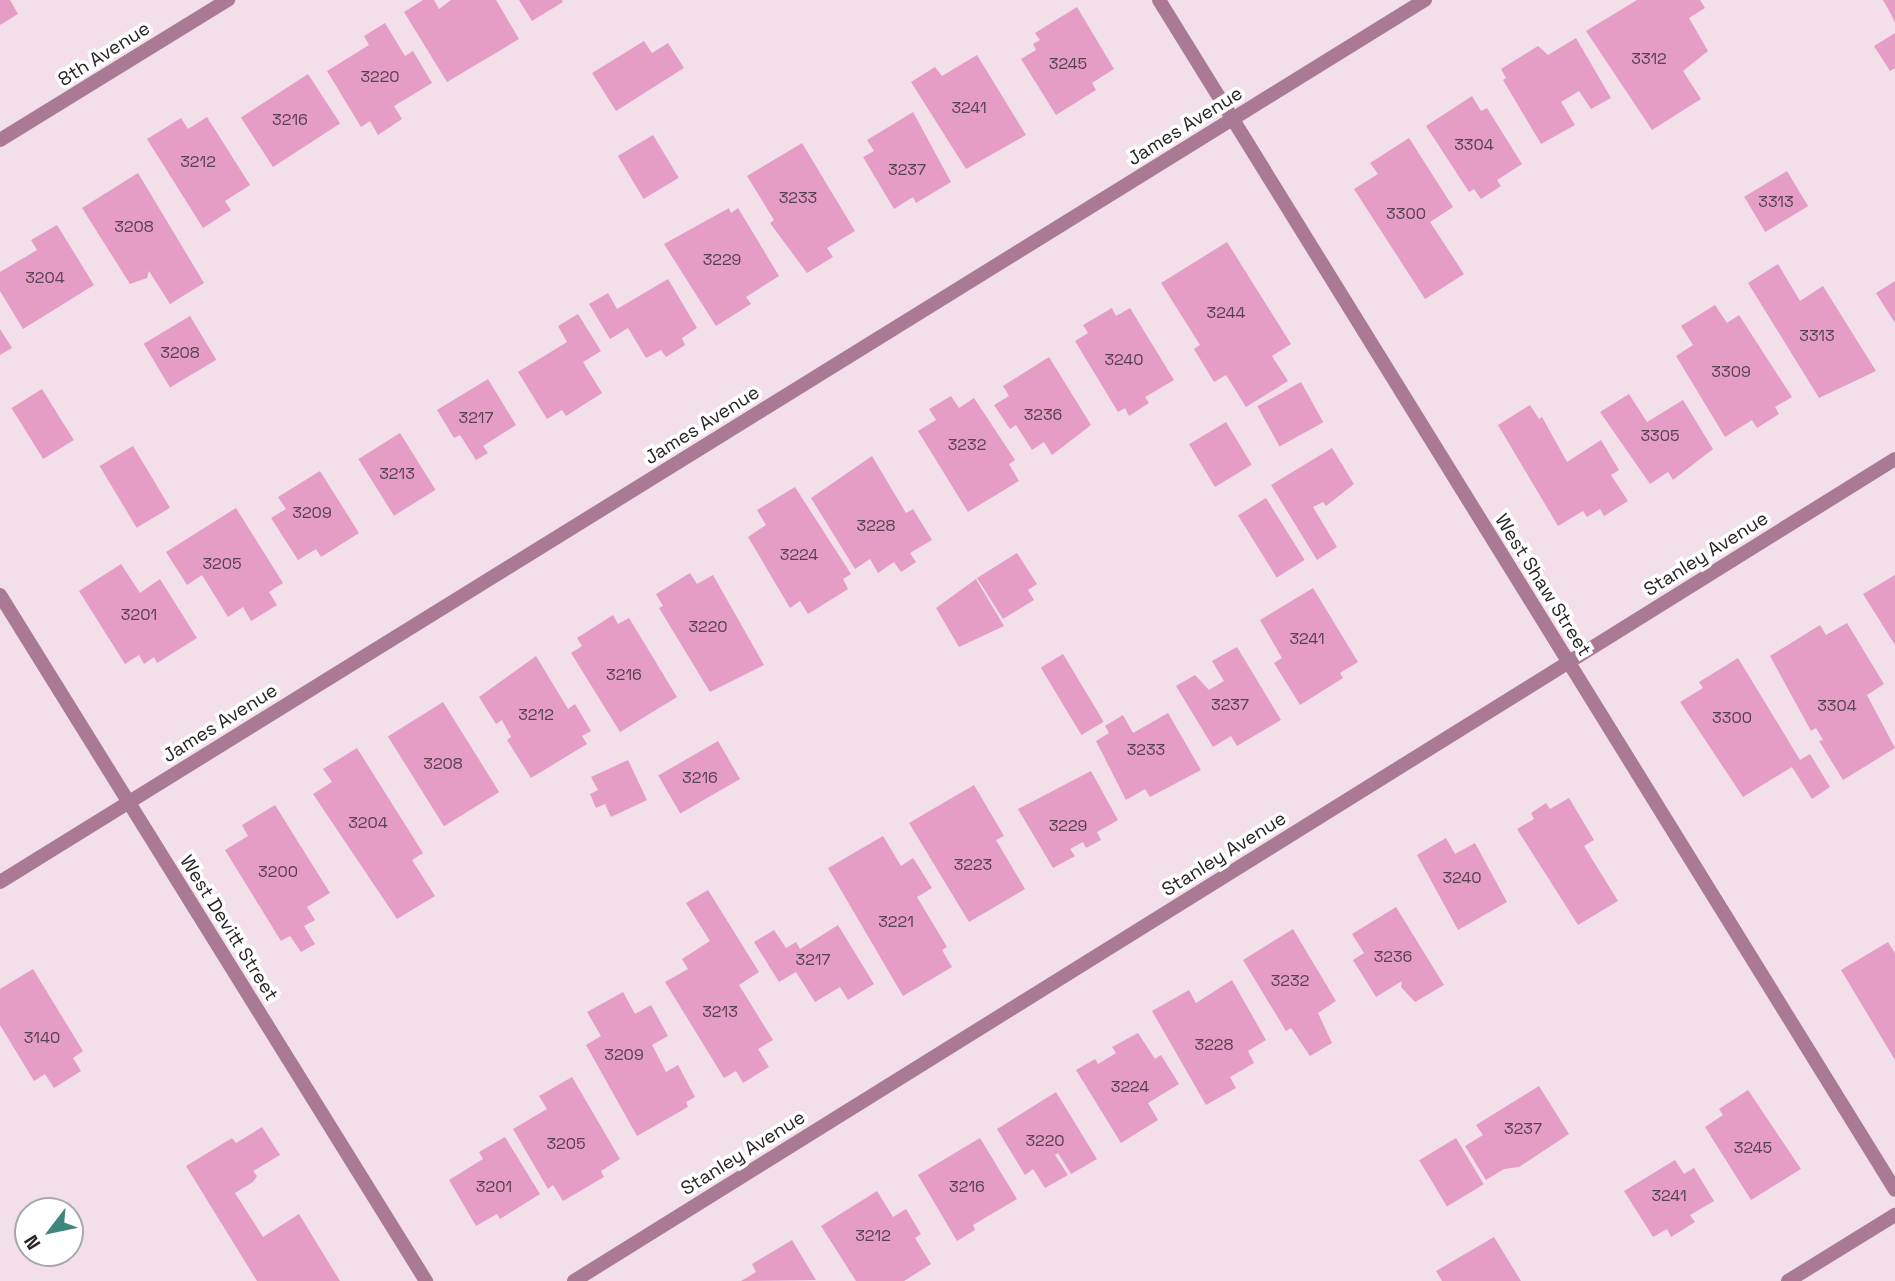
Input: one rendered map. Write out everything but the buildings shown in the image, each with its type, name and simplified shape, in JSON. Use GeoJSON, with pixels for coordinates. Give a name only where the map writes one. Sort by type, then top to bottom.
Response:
{"type":"FeatureCollection","features":[{"type":"Feature","properties":{"kind":"street","name":"8th Avenue"},"geometry":{"type":"LineString","coordinates":[[0,140],[228,0]]}},
{"type":"Feature","properties":{"kind":"street","name":"West Shaw Street"},"geometry":{"type":"LineString","coordinates":[[1160,0],[1895,1190]]}},
{"type":"Feature","properties":{"kind":"street","name":"James Avenue"},"geometry":{"type":"LineString","coordinates":[[0,882],[1425,0]]}},
{"type":"Feature","properties":{"kind":"street","name":"Stanley Avenue"},"geometry":{"type":"LineString","coordinates":[[574,1281],[1895,459]]}},
{"type":"Feature","properties":{"kind":"street","name":"West Devitt Street"},"geometry":{"type":"LineString","coordinates":[[0,595],[426,1281]]}},
{"type":"Feature","properties":{"kind":"street"},"geometry":{"type":"LineString","coordinates":[[1788,1281],[1895,1215]]}}]}
